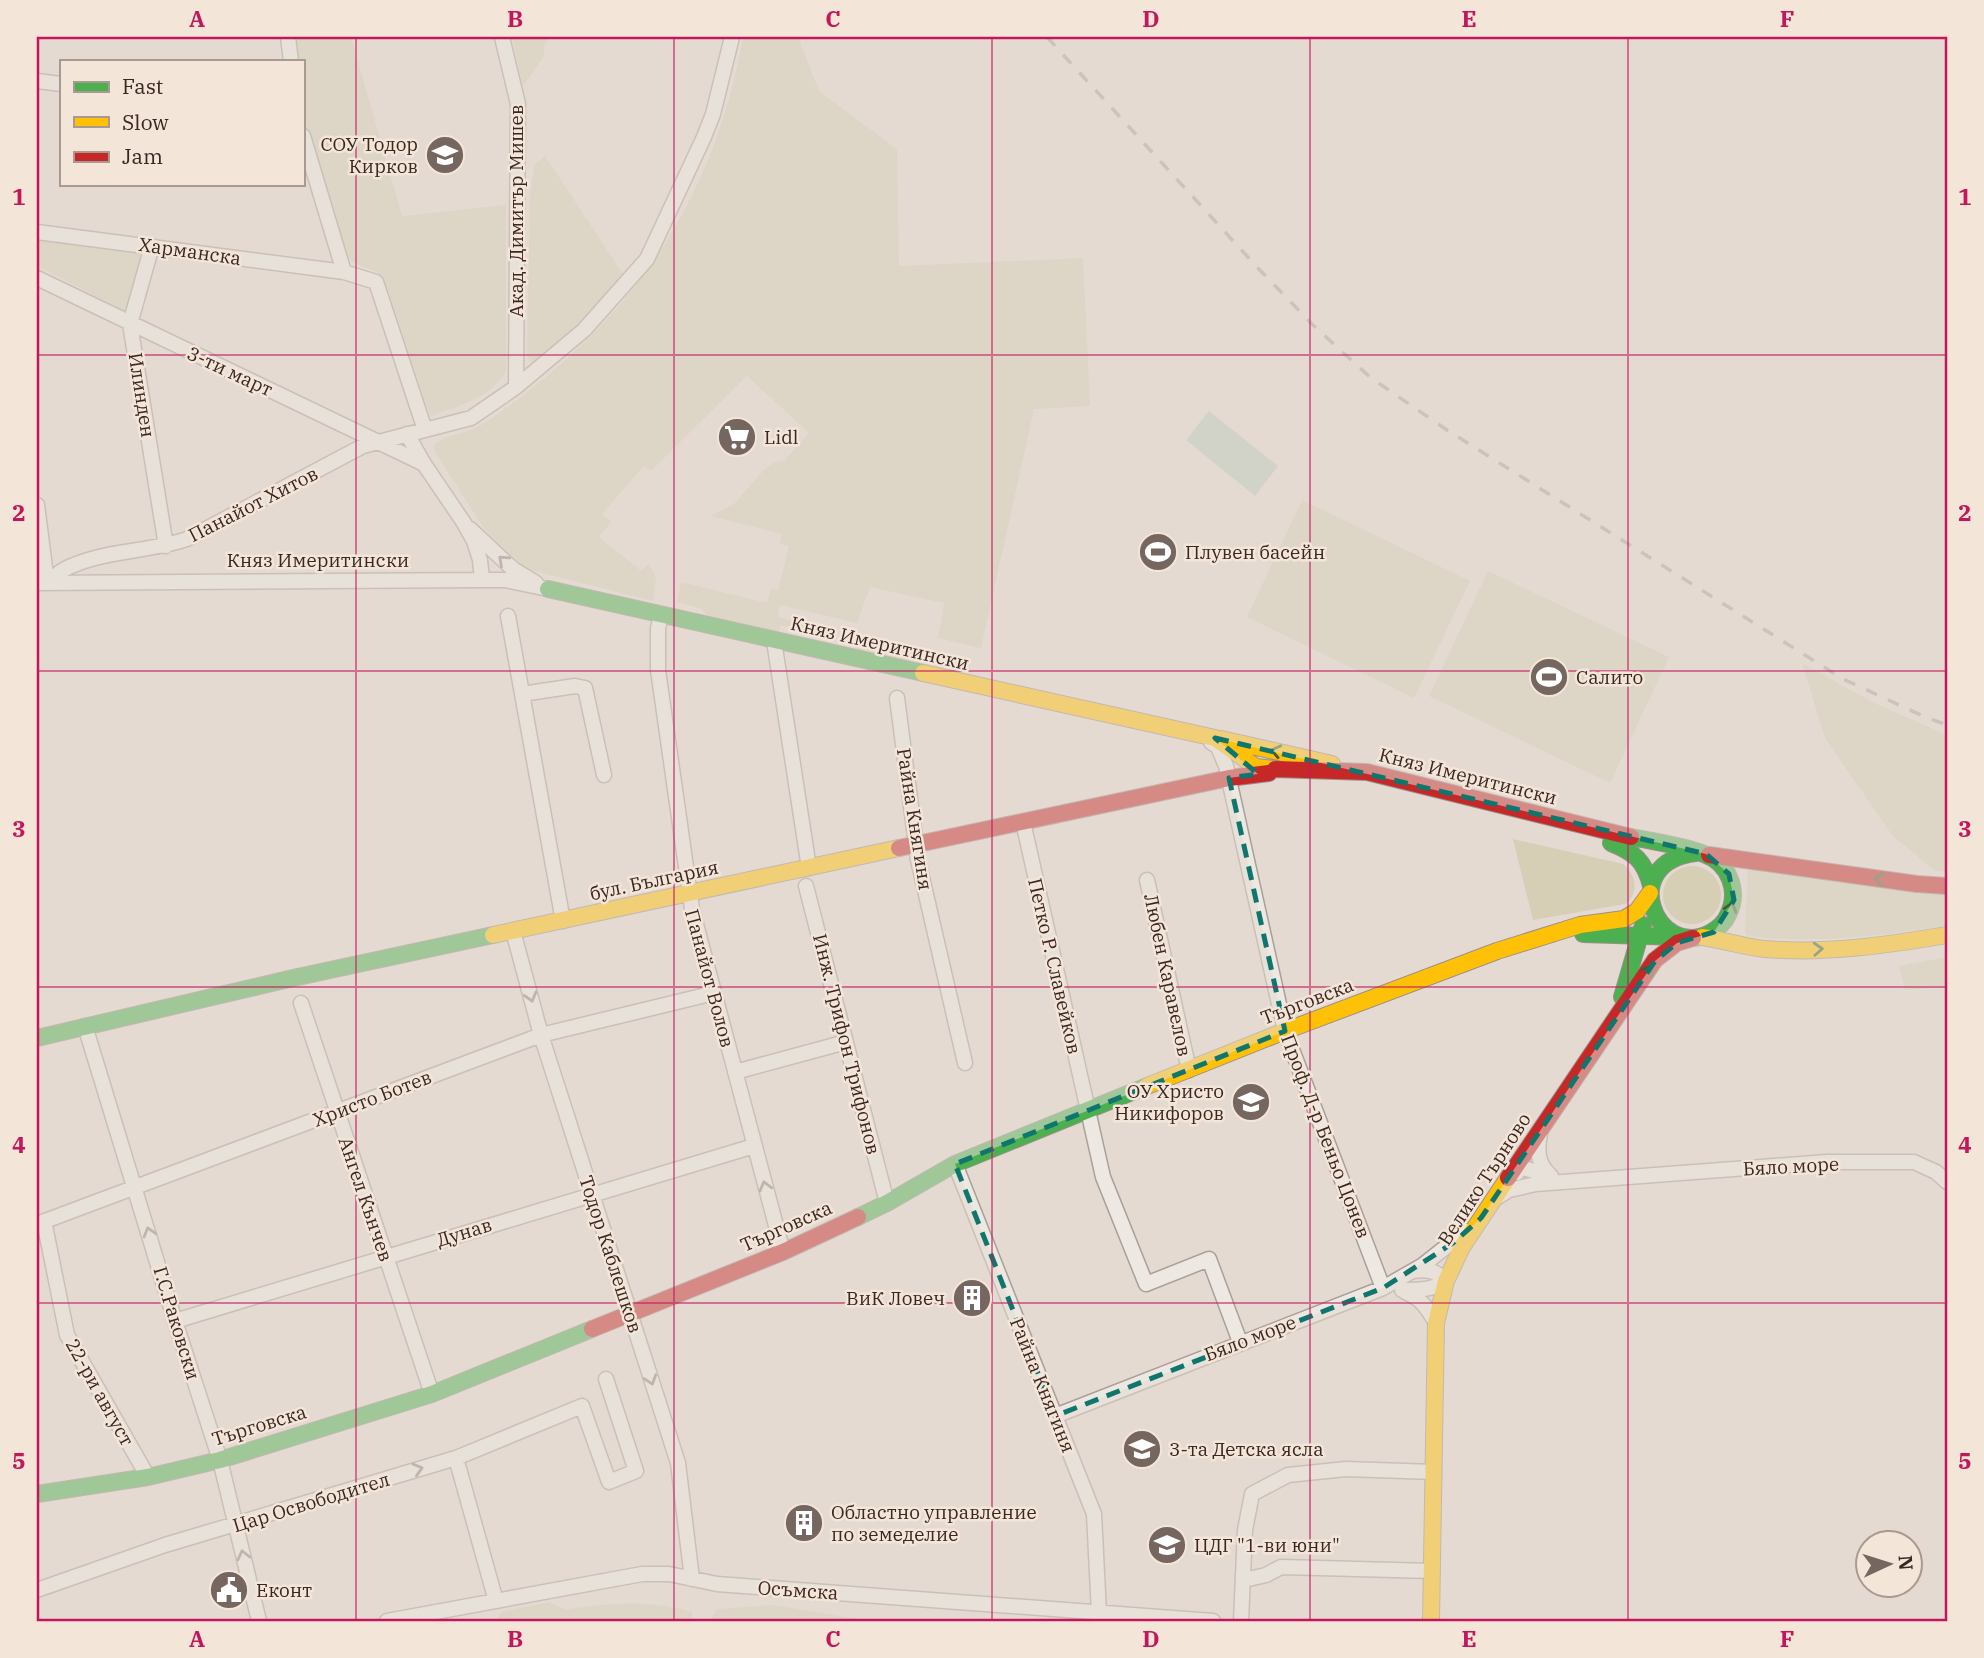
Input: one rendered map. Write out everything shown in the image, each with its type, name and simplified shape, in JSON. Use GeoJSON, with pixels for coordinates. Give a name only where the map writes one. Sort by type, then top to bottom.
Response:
{"type":"FeatureCollection","features":[{"type":"Feature","properties":{"kind":"street"},"geometry":{"type":"LineString","coordinates":[[288,37],[291,60]]}},
{"type":"Feature","properties":{"kind":"street","name":"Акад. Димитър Мишев"},"geometry":{"type":"LineString","coordinates":[[502,37],[517,104],[516,387]]}},
{"type":"Feature","properties":{"kind":"street"},"geometry":{"type":"LineString","coordinates":[[377,441],[471,418],[516,387],[584,330],[647,259],[713,114],[732,37]]}},
{"type":"Feature","properties":{"kind":"street"},"geometry":{"type":"LineString","coordinates":[[37,81],[60,84]]}},
{"type":"Feature","properties":{"kind":"street"},"geometry":{"type":"LineString","coordinates":[[304,139],[344,272],[376,282],[425,430]]}},
{"type":"Feature","properties":{"kind":"street","name":"Харманска"},"geometry":{"type":"LineString","coordinates":[[37,232],[344,272]]}},
{"type":"Feature","properties":{"kind":"street","name":"Илинден"},"geometry":{"type":"LineString","coordinates":[[152,246],[130,324],[166,546]]}},
{"type":"Feature","properties":{"kind":"street"},"geometry":{"type":"LineString","coordinates":[[37,297],[40,280]]}},
{"type":"Feature","properties":{"kind":"street","name":"3-ти март"},"geometry":{"type":"LineString","coordinates":[[40,280],[424,464]]}},
{"type":"Feature","properties":{"kind":"street","name":"3-ти март"},"geometry":{"type":"LineString","coordinates":[[407,433],[424,464],[464,523]]}},
{"type":"Feature","properties":{"kind":"street","name":"Панайот Хитов"},"geometry":{"type":"LineString","coordinates":[[42,583],[68,567],[187,539],[377,441]]}},
{"type":"Feature","properties":{"kind":"street"},"geometry":{"type":"LineString","coordinates":[[37,505],[42,583]]}},
{"type":"Feature","properties":{"kind":"street"},"geometry":{"type":"LineString","coordinates":[[464,523],[480,560],[482,580]]}},
{"type":"Feature","properties":{"kind":"street"},"geometry":{"type":"LineString","coordinates":[[464,523],[513,569],[548,589]]}},
{"type":"Feature","properties":{"kind":"street","name":"Княз Имеритински"},"geometry":{"type":"LineString","coordinates":[[42,583],[505,580],[1215,738],[1250,765],[1262,769],[1367,772],[1701,854],[1947,886]]}},
{"type":"Feature","properties":{"kind":"street"},"geometry":{"type":"LineString","coordinates":[[508,616],[563,921]]}},
{"type":"Feature","properties":{"kind":"street","name":"Панайот Волов"},"geometry":{"type":"LineString","coordinates":[[661,616],[658,628],[658,670],[689,894],[783,1252]]}},
{"type":"Feature","properties":{"kind":"street"},"geometry":{"type":"LineString","coordinates":[[774,641],[809,868]]}},
{"type":"Feature","properties":{"kind":"street"},"geometry":{"type":"LineString","coordinates":[[522,694],[575,686],[585,688],[604,775]]}},
{"type":"Feature","properties":{"kind":"street","name":"Райна Княгиня"},"geometry":{"type":"LineString","coordinates":[[897,698],[916,846],[965,1063]]}},
{"type":"Feature","properties":{"kind":"street","name":"Проф. Д-р Беньо Цонев"},"geometry":{"type":"LineString","coordinates":[[1191,733],[1218,747],[1223,755],[1285,1031],[1383,1288]]}},
{"type":"Feature","properties":{"kind":"street"},"geometry":{"type":"LineString","coordinates":[[1215,738],[1367,772]]}},
{"type":"Feature","properties":{"kind":"street","name":"бул. България"},"geometry":{"type":"LineString","coordinates":[[37,1038],[293,978],[1229,778],[1281,771]]}},
{"type":"Feature","properties":{"kind":"street"},"geometry":{"type":"LineString","coordinates":[[1555,820],[1633,852],[1648,870],[1654,913],[1661,924],[1671,932],[1693,937]]}},
{"type":"Feature","properties":{"kind":"street","name":"Петко Р. Славейков"},"geometry":{"type":"LineString","coordinates":[[1023,822],[1103,1177],[1146,1284],[1209,1259],[1240,1342]]}},
{"type":"Feature","properties":{"kind":"street"},"geometry":{"type":"LineString","coordinates":[[1617,1015],[1655,874],[1662,864],[1672,857],[1701,854]]}},
{"type":"Feature","properties":{"kind":"street","name":"Велико Търново"},"geometry":{"type":"LineString","coordinates":[[1431,1621],[1436,1323],[1446,1281],[1462,1247],[1655,960],[1677,943],[1714,932],[1731,912],[1734,887],[1729,874],[1715,859],[1701,854]]}},
{"type":"Feature","properties":{"kind":"street","name":"Любен Каравелов"},"geometry":{"type":"LineString","coordinates":[[1147,880],[1189,1070]]}},
{"type":"Feature","properties":{"kind":"street","name":"Инж. Трифон Трифонов"},"geometry":{"type":"LineString","coordinates":[[806,886],[887,1203]]}},
{"type":"Feature","properties":{"kind":"street"},"geometry":{"type":"LineString","coordinates":[[1533,938],[1580,925],[1624,919],[1637,911],[1650,893]]}},
{"type":"Feature","properties":{"kind":"street","name":"Тодор Каблешков"},"geometry":{"type":"LineString","coordinates":[[513,931],[541,1035],[678,1463],[692,1579]]}},
{"type":"Feature","properties":{"kind":"street"},"geometry":{"type":"LineString","coordinates":[[1533,938],[1585,934],[1693,937],[1725,939],[1745,946],[1800,950],[1885,946],[1947,935]]}},
{"type":"Feature","properties":{"kind":"street"},"geometry":{"type":"LineString","coordinates":[[1585,934],[1608,940],[1621,948],[1627,960],[1627,982]]}},
{"type":"Feature","properties":{"kind":"street","name":"Търговска"},"geometry":{"type":"LineString","coordinates":[[37,1494],[148,1477],[220,1460],[432,1394],[783,1252],[887,1203],[955,1164],[1285,1031],[1533,938]]}},
{"type":"Feature","properties":{"kind":"street","name":"Христо Ботев"},"geometry":{"type":"LineString","coordinates":[[41,1222],[541,1035],[714,993]]}},
{"type":"Feature","properties":{"kind":"street","name":"Ангел Кънчев"},"geometry":{"type":"LineString","coordinates":[[301,1003],[432,1394]]}},
{"type":"Feature","properties":{"kind":"street","name":"Г.С.Раковски"},"geometry":{"type":"LineString","coordinates":[[85,1026],[220,1460],[259,1621]]}},
{"type":"Feature","properties":{"kind":"street"},"geometry":{"type":"LineString","coordinates":[[735,1072],[846,1042]]}},
{"type":"Feature","properties":{"kind":"street"},"geometry":{"type":"LineString","coordinates":[[1540,1132],[1537,1151],[1541,1167],[1558,1179]]}},
{"type":"Feature","properties":{"kind":"street","name":"Дунав"},"geometry":{"type":"LineString","coordinates":[[175,1321],[386,1255],[754,1146]]}},
{"type":"Feature","properties":{"kind":"street","name":"Бяло море"},"geometry":{"type":"LineString","coordinates":[[1492,1201],[1509,1191],[1558,1179],[1827,1162],[1914,1162],[1936,1172],[1947,1182]]}},
{"type":"Feature","properties":{"kind":"street","name":"Райна Княгиня"},"geometry":{"type":"LineString","coordinates":[[955,1164],[1094,1514],[1099,1613]]}},
{"type":"Feature","properties":{"kind":"street"},"geometry":{"type":"LineString","coordinates":[[1536,1184],[1519,1177],[1515,1168],[1523,1167],[1558,1179]]}},
{"type":"Feature","properties":{"kind":"street"},"geometry":{"type":"LineString","coordinates":[[1383,1288],[1453,1243],[1481,1218]]}},
{"type":"Feature","properties":{"kind":"street","name":"22-ри август"},"geometry":{"type":"LineString","coordinates":[[41,1222],[67,1335],[148,1477]]}},
{"type":"Feature","properties":{"kind":"street"},"geometry":{"type":"LineString","coordinates":[[1411,1272],[1426,1269],[1438,1273],[1446,1281]]}},
{"type":"Feature","properties":{"kind":"street","name":"Бяло море"},"geometry":{"type":"LineString","coordinates":[[1055,1416],[1383,1288],[1424,1290],[1440,1286],[1446,1281]]}},
{"type":"Feature","properties":{"kind":"street"},"geometry":{"type":"LineString","coordinates":[[1402,1290],[1414,1295],[1426,1306],[1436,1323]]}},
{"type":"Feature","properties":{"kind":"street","name":"Цар Освободител"},"geometry":{"type":"LineString","coordinates":[[37,1590],[165,1545],[456,1458],[582,1406],[609,1482],[636,1471],[606,1378]]}},
{"type":"Feature","properties":{"kind":"street"},"geometry":{"type":"LineString","coordinates":[[456,1458],[496,1601]]}},
{"type":"Feature","properties":{"kind":"street"},"geometry":{"type":"LineString","coordinates":[[1241,1621],[1245,1530],[1252,1494],[1288,1475],[1346,1469],[1434,1472]]}},
{"type":"Feature","properties":{"kind":"street"},"geometry":{"type":"LineString","coordinates":[[1244,1580],[1266,1575],[1281,1567],[1432,1571]]}},
{"type":"Feature","properties":{"kind":"street","name":"Осъмска"},"geometry":{"type":"LineString","coordinates":[[387,1621],[642,1574],[669,1574],[717,1584],[1213,1621]]}},
{"type":"Feature","properties":{"kind":"highlighted area"},"geometry":{"type":"Polygon","coordinates":[[[1215,738],[1706,854],[1729,874],[1734,900],[1714,932],[1677,943],[1655,961],[1481,1218],[1453,1243],[1383,1288],[1055,1416],[955,1164],[1285,1031],[1229,778],[1258,774],[1215,738]]]}},
{"type":"Feature","properties":{"kind":"shaded area"},"geometry":{"type":"Polygon","coordinates":[[[294,37],[351,37],[402,216],[506,205],[506,372],[482,395],[430,416],[383,276],[348,258],[304,118],[304,60],[297,60],[294,37]]]}},
{"type":"Feature","properties":{"kind":"shaded area"},"geometry":{"type":"Polygon","coordinates":[[[512,37],[550,37],[544,46],[544,56],[523,86],[512,37]]]}},
{"type":"Feature","properties":{"kind":"shaded area"},"geometry":{"type":"Polygon","coordinates":[[[743,37],[802,37],[800,43],[819,91],[897,149],[899,266],[1083,258],[1090,406],[1034,409],[981,648],[938,638],[944,603],[870,587],[857,623],[780,605],[778,617],[837,632],[831,637],[781,625],[778,632],[707,615],[700,608],[677,602],[681,582],[767,603],[771,588],[778,590],[789,546],[780,544],[782,534],[710,516],[733,505],[764,470],[775,462],[785,460],[809,433],[747,376],[651,471],[644,466],[602,514],[611,522],[599,537],[641,571],[648,564],[656,577],[653,601],[526,569],[485,530],[435,452],[434,445],[438,442],[487,422],[555,369],[596,330],[632,289],[664,245],[691,198],[713,148],[730,94],[743,37]]]}},
{"type":"Feature","properties":{"kind":"shaded area"},"geometry":{"type":"Polygon","coordinates":[[[545,156],[623,274],[581,323],[537,360],[530,362],[527,354],[530,198],[534,166],[545,156]]]}},
{"type":"Feature","properties":{"kind":"shaded area"},"geometry":{"type":"Polygon","coordinates":[[[37,237],[143,251],[127,312],[37,266],[37,237]]]}},
{"type":"Feature","properties":{"kind":"shaded area"},"geometry":{"type":"Polygon","coordinates":[[[1209,411],[1278,466],[1255,496],[1186,440],[1209,411]]]}},
{"type":"Feature","properties":{"kind":"shaded area"},"geometry":{"type":"Polygon","coordinates":[[[1302,500],[1470,581],[1414,698],[1247,617],[1302,500]]]}},
{"type":"Feature","properties":{"kind":"shaded area","name":"Салито"},"geometry":{"type":"Polygon","coordinates":[[[1488,571],[1669,657],[1610,783],[1429,696],[1488,571]]]}},
{"type":"Feature","properties":{"kind":"shaded area"},"geometry":{"type":"Polygon","coordinates":[[[860,638],[960,661],[962,667],[957,672],[856,649],[853,642],[860,638]]]}},
{"type":"Feature","properties":{"kind":"shaded area"},"geometry":{"type":"Polygon","coordinates":[[[1802,663],[1872,702],[1947,735],[1947,871],[1935,871],[1892,835],[1825,738],[1802,663]]]}},
{"type":"Feature","properties":{"kind":"shaded area"},"geometry":{"type":"Polygon","coordinates":[[[1513,839],[1623,864],[1633,878],[1633,894],[1625,904],[1533,920],[1513,839]]]}},
{"type":"Feature","properties":{"kind":"shaded area"},"geometry":{"type":"Polygon","coordinates":[[[1686,866],[1698,866],[1713,874],[1721,889],[1721,901],[1713,916],[1698,924],[1686,924],[1671,916],[1663,901],[1663,889],[1671,874],[1686,866]]]}},
{"type":"Feature","properties":{"kind":"shaded area"},"geometry":{"type":"Polygon","coordinates":[[[1748,869],[1947,894],[1947,926],[1823,939],[1748,936],[1745,933],[1748,869]]]}},
{"type":"Feature","properties":{"kind":"shaded area"},"geometry":{"type":"Polygon","coordinates":[[[1947,957],[1947,987],[1905,990],[1899,966],[1947,957]]]}},
{"type":"Feature","properties":{"kind":"shaded area"},"geometry":{"type":"Polygon","coordinates":[[[550,1602],[565,1610],[613,1604],[660,1605],[692,1612],[692,1621],[485,1621],[497,1619],[501,1612],[550,1602]]]}},
{"type":"Feature","properties":{"kind":"shaded area"},"geometry":{"type":"Polygon","coordinates":[[[773,1605],[869,1621],[711,1621],[717,1609],[773,1605]]]}},
{"type":"Feature","properties":{"kind":"railway"},"geometry":{"type":"LineString","coordinates":[[1047,37],[1256,266],[1313,325],[1371,378],[1447,430],[1843,679],[1947,725]]}},
{"type":"Feature","properties":{"kind":"traffic: fast"},"geometry":{"type":"LineString","coordinates":[[548,589],[923,673]]}},
{"type":"Feature","properties":{"kind":"traffic: fast"},"geometry":{"type":"LineString","coordinates":[[1631,837],[1704,854],[1713,858],[1726,871],[1733,897],[1727,918],[1710,933],[1691,938],[1674,934],[1661,922],[1653,907],[1651,890],[1657,873],[1671,860],[1696,853]]}},
{"type":"Feature","properties":{"kind":"traffic: fast"},"geometry":{"type":"LineString","coordinates":[[1611,843],[1637,858],[1651,886]]}},
{"type":"Feature","properties":{"kind":"traffic: fast"},"geometry":{"type":"LineString","coordinates":[[1622,997],[1643,925]]}},
{"type":"Feature","properties":{"kind":"traffic: fast"},"geometry":{"type":"LineString","coordinates":[[1583,934],[1679,937]]}},
{"type":"Feature","properties":{"kind":"traffic: fast"},"geometry":{"type":"LineString","coordinates":[[37,1038],[293,978],[493,935]]}},
{"type":"Feature","properties":{"kind":"traffic: fast"},"geometry":{"type":"LineString","coordinates":[[858,1217],[955,1164],[1147,1086]]}},
{"type":"Feature","properties":{"kind":"traffic: fast"},"geometry":{"type":"LineString","coordinates":[[37,1494],[148,1477],[220,1460],[432,1394],[592,1329]]}},
{"type":"Feature","properties":{"kind":"traffic: slow"},"geometry":{"type":"LineString","coordinates":[[923,673],[1215,738],[1256,767],[1275,769]]}},
{"type":"Feature","properties":{"kind":"traffic: slow"},"geometry":{"type":"LineString","coordinates":[[1221,739],[1332,764]]}},
{"type":"Feature","properties":{"kind":"traffic: slow"},"geometry":{"type":"LineString","coordinates":[[493,935],[899,848]]}},
{"type":"Feature","properties":{"kind":"traffic: slow"},"geometry":{"type":"LineString","coordinates":[[1147,1086],[1497,951],[1580,925],[1624,919],[1637,911],[1650,893]]}},
{"type":"Feature","properties":{"kind":"traffic: slow"},"geometry":{"type":"LineString","coordinates":[[1702,937],[1765,949],[1811,950],[1880,945],[1947,935]]}},
{"type":"Feature","properties":{"kind":"traffic: slow"},"geometry":{"type":"LineString","coordinates":[[1431,1621],[1436,1323],[1446,1281],[1462,1247],[1508,1178]]}},
{"type":"Feature","properties":{"kind":"traffic: jam"},"geometry":{"type":"LineString","coordinates":[[1275,769],[1367,772],[1631,837]]}},
{"type":"Feature","properties":{"kind":"traffic: jam"},"geometry":{"type":"LineString","coordinates":[[899,848],[1229,778],[1269,773]]}},
{"type":"Feature","properties":{"kind":"traffic: jam"},"geometry":{"type":"LineString","coordinates":[[1709,855],[1947,886]]}},
{"type":"Feature","properties":{"kind":"traffic: jam"},"geometry":{"type":"LineString","coordinates":[[1508,1178],[1655,960],[1677,943],[1693,938]]}},
{"type":"Feature","properties":{"kind":"traffic: jam"},"geometry":{"type":"LineString","coordinates":[[592,1329],[783,1252],[858,1217]]}},
{"type":"Feature","properties":{"kind":"place","name":"СОУ Тодор Кирков"},"geometry":{"type":"Point","coordinates":[445,155]}},
{"type":"Feature","properties":{"kind":"place","name":"Lidl"},"geometry":{"type":"Point","coordinates":[737,437]}},
{"type":"Feature","properties":{"kind":"place","name":"Плувен басейн"},"geometry":{"type":"Point","coordinates":[1158,552]}},
{"type":"Feature","properties":{"kind":"place","name":"Салито"},"geometry":{"type":"Point","coordinates":[1549,677]}},
{"type":"Feature","properties":{"kind":"place","name":"ОУ Христо Никифоров"},"geometry":{"type":"Point","coordinates":[1251,1102]}},
{"type":"Feature","properties":{"kind":"place","name":"ВиК Ловеч"},"geometry":{"type":"Point","coordinates":[972,1298]}},
{"type":"Feature","properties":{"kind":"place","name":"3-та Детска ясла"},"geometry":{"type":"Point","coordinates":[1142,1449]}},
{"type":"Feature","properties":{"kind":"place","name":"Областно управление по земеделие"},"geometry":{"type":"Point","coordinates":[804,1523]}},
{"type":"Feature","properties":{"kind":"place","name":"ЦДГ \"1-ви юни\""},"geometry":{"type":"Point","coordinates":[1167,1545]}},
{"type":"Feature","properties":{"kind":"place","name":"Еконт"},"geometry":{"type":"Point","coordinates":[229,1590]}}]}
